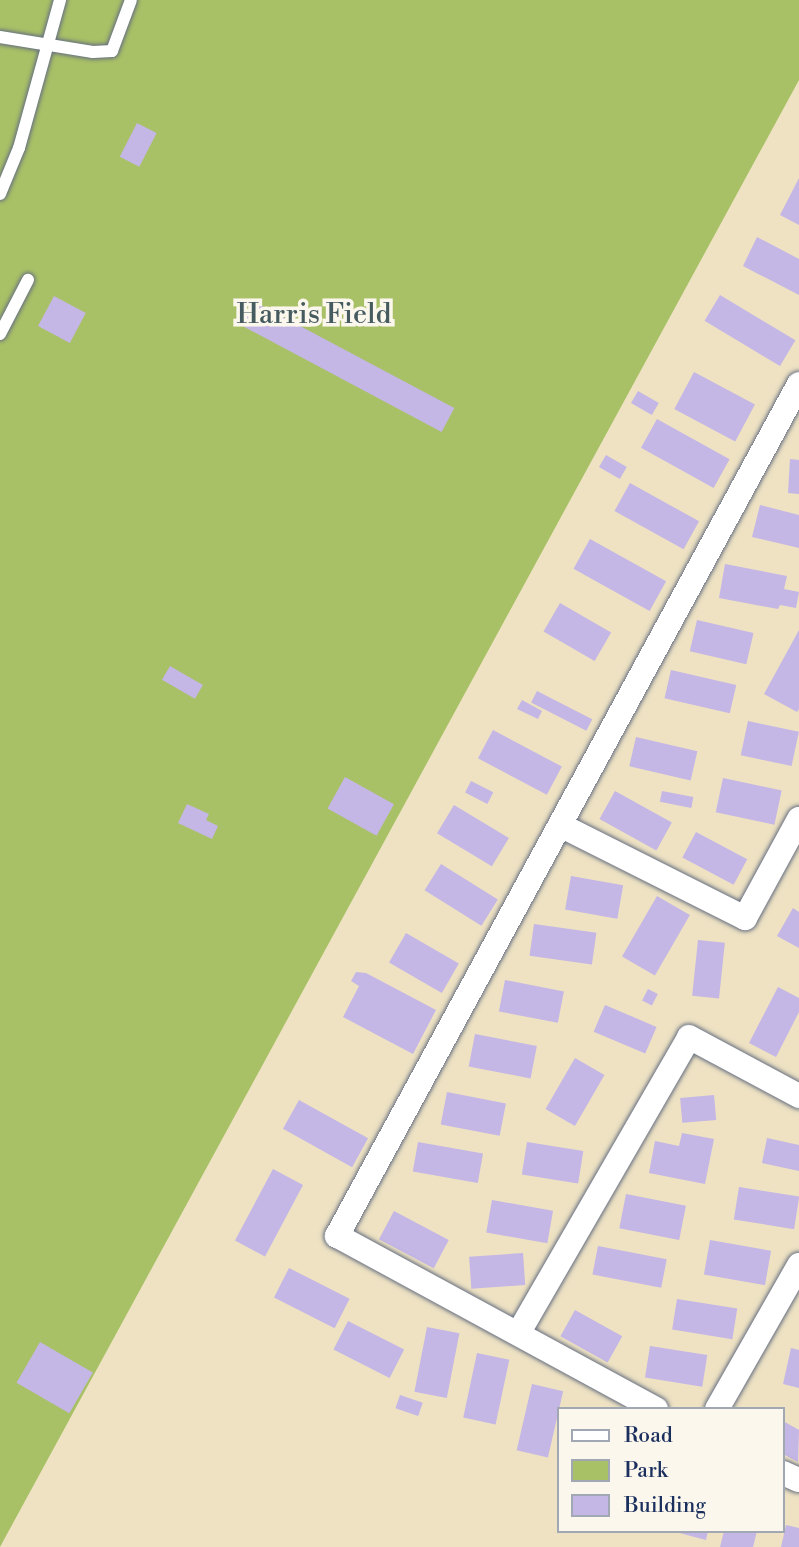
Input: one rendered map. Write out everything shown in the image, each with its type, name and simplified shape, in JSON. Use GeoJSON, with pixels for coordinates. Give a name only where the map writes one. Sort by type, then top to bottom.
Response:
{"type":"FeatureCollection","features":[{"type":"Feature","properties":{"kind":"street"},"geometry":{"type":"LineString","coordinates":[[652,1407],[519,1332],[337,1236],[793,409],[799,384]]}},
{"type":"Feature","properties":{"kind":"street"},"geometry":{"type":"LineString","coordinates":[[562,825],[745,918],[799,819]]}},
{"type":"Feature","properties":{"kind":"street"},"geometry":{"type":"LineString","coordinates":[[519,1332],[689,1037],[799,1096]]}},
{"type":"Feature","properties":{"kind":"street"},"geometry":{"type":"LineString","coordinates":[[718,1407],[799,1265]]}},
{"type":"Feature","properties":{"kind":"lane"},"geometry":{"type":"LineString","coordinates":[[0,194],[19,148],[60,0]]}},
{"type":"Feature","properties":{"kind":"lane"},"geometry":{"type":"LineString","coordinates":[[0,37],[48,42],[93,52],[112,51],[131,0]]}},
{"type":"Feature","properties":{"kind":"lane"},"geometry":{"type":"LineString","coordinates":[[0,334],[28,280]]}},
{"type":"Feature","properties":{"kind":"green space","name":"Harris Field"},"geometry":{"type":"Polygon","coordinates":[[[0,0],[799,0],[799,80],[0,1547],[0,0]]]}},
{"type":"Feature","properties":{"kind":"building"},"geometry":{"type":"Polygon","coordinates":[[[137,123],[157,133],[139,167],[120,157],[137,123]]]}},
{"type":"Feature","properties":{"kind":"building"},"geometry":{"type":"Polygon","coordinates":[[[799,178],[799,225],[780,215],[799,178]]]}},
{"type":"Feature","properties":{"kind":"building"},"geometry":{"type":"Polygon","coordinates":[[[757,237],[799,259],[799,295],[743,266],[757,237]]]}},
{"type":"Feature","properties":{"kind":"building"},"geometry":{"type":"Polygon","coordinates":[[[720,295],[795,340],[780,366],[705,321],[720,295]]]}},
{"type":"Feature","properties":{"kind":"building"},"geometry":{"type":"Polygon","coordinates":[[[54,296],[86,313],[70,343],[38,326],[54,296]]]}},
{"type":"Feature","properties":{"kind":"building"},"geometry":{"type":"Polygon","coordinates":[[[253,301],[454,408],[442,432],[240,325],[253,301]]]}},
{"type":"Feature","properties":{"kind":"building"},"geometry":{"type":"Polygon","coordinates":[[[694,372],[755,404],[735,441],[674,409],[694,372]]]}},
{"type":"Feature","properties":{"kind":"building"},"geometry":{"type":"Polygon","coordinates":[[[638,391],[659,403],[652,415],[631,403],[638,391]]]}},
{"type":"Feature","properties":{"kind":"building"},"geometry":{"type":"Polygon","coordinates":[[[657,419],[730,459],[714,488],[641,448],[657,419]]]}},
{"type":"Feature","properties":{"kind":"building"},"geometry":{"type":"Polygon","coordinates":[[[606,455],[627,467],[620,479],[599,467],[606,455]]]}},
{"type":"Feature","properties":{"kind":"building"},"geometry":{"type":"Polygon","coordinates":[[[790,459],[799,460],[799,494],[788,493],[790,459]]]}},
{"type":"Feature","properties":{"kind":"building"},"geometry":{"type":"Polygon","coordinates":[[[630,483],[699,521],[684,549],[614,511],[630,483]]]}},
{"type":"Feature","properties":{"kind":"building"},"geometry":{"type":"Polygon","coordinates":[[[760,505],[799,515],[799,548],[752,537],[760,505]]]}},
{"type":"Feature","properties":{"kind":"building"},"geometry":{"type":"Polygon","coordinates":[[[590,539],[666,581],[650,611],[574,569],[590,539]]]}},
{"type":"Feature","properties":{"kind":"building"},"geometry":{"type":"Polygon","coordinates":[[[725,564],[787,576],[784,589],[799,592],[796,608],[780,605],[778,609],[719,598],[725,564]]]}},
{"type":"Feature","properties":{"kind":"building"},"geometry":{"type":"Polygon","coordinates":[[[560,603],[611,632],[595,661],[544,632],[560,603]]]}},
{"type":"Feature","properties":{"kind":"building"},"geometry":{"type":"Polygon","coordinates":[[[697,620],[754,633],[746,664],[690,651],[697,620]]]}},
{"type":"Feature","properties":{"kind":"building"},"geometry":{"type":"Polygon","coordinates":[[[799,630],[799,709],[797,712],[764,694],[799,630]]]}},
{"type":"Feature","properties":{"kind":"building"},"geometry":{"type":"Polygon","coordinates":[[[170,666],[203,685],[195,699],[162,680],[170,666]]]}},
{"type":"Feature","properties":{"kind":"building"},"geometry":{"type":"Polygon","coordinates":[[[671,670],[736,685],[730,713],[664,698],[671,670]]]}},
{"type":"Feature","properties":{"kind":"building"},"geometry":{"type":"Polygon","coordinates":[[[537,691],[592,719],[586,731],[531,703],[537,691]]]}},
{"type":"Feature","properties":{"kind":"building"},"geometry":{"type":"Polygon","coordinates":[[[522,700],[542,711],[538,719],[517,709],[522,700]]]}},
{"type":"Feature","properties":{"kind":"building"},"geometry":{"type":"Polygon","coordinates":[[[748,721],[799,732],[792,766],[741,755],[748,721]]]}},
{"type":"Feature","properties":{"kind":"building"},"geometry":{"type":"Polygon","coordinates":[[[493,730],[562,767],[547,795],[478,758],[493,730]]]}},
{"type":"Feature","properties":{"kind":"building"},"geometry":{"type":"Polygon","coordinates":[[[636,737],[697,751],[691,780],[629,766],[636,737]]]}},
{"type":"Feature","properties":{"kind":"building"},"geometry":{"type":"Polygon","coordinates":[[[345,777],[394,804],[377,836],[328,808],[345,777]]]}},
{"type":"Feature","properties":{"kind":"building"},"geometry":{"type":"Polygon","coordinates":[[[723,778],[782,790],[774,825],[716,812],[723,778]]]}},
{"type":"Feature","properties":{"kind":"building"},"geometry":{"type":"Polygon","coordinates":[[[471,781],[493,792],[487,804],[465,793],[471,781]]]}},
{"type":"Feature","properties":{"kind":"building"},"geometry":{"type":"Polygon","coordinates":[[[615,791],[672,823],[656,851],[599,819],[615,791]]]}},
{"type":"Feature","properties":{"kind":"building"},"geometry":{"type":"Polygon","coordinates":[[[662,791],[693,797],[691,808],[660,802],[662,791]]]}},
{"type":"Feature","properties":{"kind":"building"},"geometry":{"type":"Polygon","coordinates":[[[187,804],[209,814],[206,820],[218,826],[212,839],[178,823],[187,804]]]}},
{"type":"Feature","properties":{"kind":"building"},"geometry":{"type":"Polygon","coordinates":[[[454,805],[509,838],[492,866],[437,833],[454,805]]]}},
{"type":"Feature","properties":{"kind":"building"},"geometry":{"type":"Polygon","coordinates":[[[696,832],[747,859],[734,885],[682,858],[696,832]]]}},
{"type":"Feature","properties":{"kind":"building"},"geometry":{"type":"Polygon","coordinates":[[[441,864],[498,900],[481,926],[425,890],[441,864]]]}},
{"type":"Feature","properties":{"kind":"building"},"geometry":{"type":"Polygon","coordinates":[[[571,876],[623,885],[617,919],[565,909],[571,876]]]}},
{"type":"Feature","properties":{"kind":"building"},"geometry":{"type":"Polygon","coordinates":[[[657,896],[690,915],[655,976],[622,957],[657,896]]]}},
{"type":"Feature","properties":{"kind":"building"},"geometry":{"type":"Polygon","coordinates":[[[793,908],[799,912],[799,948],[777,936],[793,908]]]}},
{"type":"Feature","properties":{"kind":"building"},"geometry":{"type":"Polygon","coordinates":[[[534,924],[596,933],[592,964],[530,956],[534,924]]]}},
{"type":"Feature","properties":{"kind":"building"},"geometry":{"type":"Polygon","coordinates":[[[406,933],[459,963],[442,993],[389,962],[406,933]]]}},
{"type":"Feature","properties":{"kind":"building"},"geometry":{"type":"Polygon","coordinates":[[[698,940],[725,943],[719,999],[692,996],[698,940]]]}},
{"type":"Feature","properties":{"kind":"building"},"geometry":{"type":"Polygon","coordinates":[[[356,972],[366,973],[436,1010],[413,1054],[343,1017],[359,986],[351,981],[356,972]]]}},
{"type":"Feature","properties":{"kind":"building"},"geometry":{"type":"Polygon","coordinates":[[[505,980],[564,991],[558,1023],[499,1011],[505,980]]]}},
{"type":"Feature","properties":{"kind":"building"},"geometry":{"type":"Polygon","coordinates":[[[778,987],[799,998],[799,1012],[776,1057],[749,1043],[778,987]]]}},
{"type":"Feature","properties":{"kind":"building"},"geometry":{"type":"Polygon","coordinates":[[[648,989],[658,994],[652,1006],[642,1001],[648,989]]]}},
{"type":"Feature","properties":{"kind":"building"},"geometry":{"type":"Polygon","coordinates":[[[605,1005],[657,1027],[645,1054],[594,1032],[605,1005]]]}},
{"type":"Feature","properties":{"kind":"building"},"geometry":{"type":"Polygon","coordinates":[[[475,1034],[537,1046],[531,1078],[469,1066],[475,1034]]]}},
{"type":"Feature","properties":{"kind":"building"},"geometry":{"type":"Polygon","coordinates":[[[575,1058],[604,1075],[575,1126],[546,1109],[575,1058]]]}},
{"type":"Feature","properties":{"kind":"building"},"geometry":{"type":"Polygon","coordinates":[[[447,1092],[506,1103],[500,1136],[441,1124],[447,1092]]]}},
{"type":"Feature","properties":{"kind":"building"},"geometry":{"type":"Polygon","coordinates":[[[714,1095],[716,1120],[682,1123],[680,1098],[714,1095]]]}},
{"type":"Feature","properties":{"kind":"building"},"geometry":{"type":"Polygon","coordinates":[[[299,1100],[368,1138],[352,1167],[283,1129],[299,1100]]]}},
{"type":"Feature","properties":{"kind":"building"},"geometry":{"type":"Polygon","coordinates":[[[682,1133],[714,1139],[705,1184],[649,1173],[655,1141],[679,1146],[682,1133]]]}},
{"type":"Feature","properties":{"kind":"building"},"geometry":{"type":"Polygon","coordinates":[[[767,1138],[799,1145],[799,1171],[762,1163],[767,1138]]]}},
{"type":"Feature","properties":{"kind":"building"},"geometry":{"type":"Polygon","coordinates":[[[418,1142],[483,1153],[478,1183],[413,1172],[418,1142]]]}},
{"type":"Feature","properties":{"kind":"building"},"geometry":{"type":"Polygon","coordinates":[[[527,1142],[583,1151],[578,1184],[522,1175],[527,1142]]]}},
{"type":"Feature","properties":{"kind":"building"},"geometry":{"type":"Polygon","coordinates":[[[273,1169],[303,1185],[265,1256],[235,1241],[273,1169]]]}},
{"type":"Feature","properties":{"kind":"building"},"geometry":{"type":"Polygon","coordinates":[[[739,1187],[799,1197],[794,1229],[734,1220],[739,1187]]]}},
{"type":"Feature","properties":{"kind":"building"},"geometry":{"type":"Polygon","coordinates":[[[626,1194],[686,1206],[679,1240],[619,1228],[626,1194]]]}},
{"type":"Feature","properties":{"kind":"building"},"geometry":{"type":"Polygon","coordinates":[[[492,1200],[553,1211],[547,1243],[486,1232],[492,1200]]]}},
{"type":"Feature","properties":{"kind":"building"},"geometry":{"type":"Polygon","coordinates":[[[394,1211],[449,1240],[434,1268],[379,1239],[394,1211]]]}},
{"type":"Feature","properties":{"kind":"building"},"geometry":{"type":"Polygon","coordinates":[[[710,1240],[771,1251],[765,1285],[704,1274],[710,1240]]]}},
{"type":"Feature","properties":{"kind":"building"},"geometry":{"type":"Polygon","coordinates":[[[598,1246],[667,1259],[661,1288],[592,1274],[598,1246]]]}},
{"type":"Feature","properties":{"kind":"building"},"geometry":{"type":"Polygon","coordinates":[[[523,1253],[525,1285],[471,1289],[469,1257],[523,1253]]]}},
{"type":"Feature","properties":{"kind":"building"},"geometry":{"type":"Polygon","coordinates":[[[289,1268],[350,1299],[335,1328],[274,1297],[289,1268]]]}},
{"type":"Feature","properties":{"kind":"building"},"geometry":{"type":"Polygon","coordinates":[[[677,1299],[737,1309],[732,1339],[672,1330],[677,1299]]]}},
{"type":"Feature","properties":{"kind":"building"},"geometry":{"type":"Polygon","coordinates":[[[575,1310],[622,1336],[608,1362],[560,1336],[575,1310]]]}},
{"type":"Feature","properties":{"kind":"building"},"geometry":{"type":"Polygon","coordinates":[[[348,1321],[404,1350],[390,1378],[333,1350],[348,1321]]]}},
{"type":"Feature","properties":{"kind":"building"},"geometry":{"type":"Polygon","coordinates":[[[427,1327],[459,1333],[447,1398],[414,1392],[427,1327]]]}},
{"type":"Feature","properties":{"kind":"building"},"geometry":{"type":"Polygon","coordinates":[[[40,1342],[93,1372],[69,1413],[16,1383],[40,1342]]]}},
{"type":"Feature","properties":{"kind":"building"},"geometry":{"type":"Polygon","coordinates":[[[650,1346],[707,1355],[702,1387],[645,1378],[650,1346]]]}},
{"type":"Feature","properties":{"kind":"building"},"geometry":{"type":"Polygon","coordinates":[[[791,1348],[799,1350],[799,1388],[783,1384],[791,1348]]]}},
{"type":"Feature","properties":{"kind":"building"},"geometry":{"type":"Polygon","coordinates":[[[477,1353],[509,1360],[496,1424],[463,1418],[477,1353]]]}},
{"type":"Feature","properties":{"kind":"building"},"geometry":{"type":"Polygon","coordinates":[[[532,1384],[563,1391],[548,1457],[517,1450],[532,1384]]]}},
{"type":"Feature","properties":{"kind":"building"},"geometry":{"type":"Polygon","coordinates":[[[400,1395],[423,1403],[418,1416],[395,1408],[400,1395]]]}},
{"type":"Feature","properties":{"kind":"building"},"geometry":{"type":"Polygon","coordinates":[[[785,1422],[799,1430],[798,1462],[785,1455],[785,1422]]]}},
{"type":"Feature","properties":{"kind":"building"},"geometry":{"type":"Polygon","coordinates":[[[786,1525],[799,1528],[799,1547],[781,1547],[786,1525]]]}},
{"type":"Feature","properties":{"kind":"building"},"geometry":{"type":"Polygon","coordinates":[[[680,1533],[708,1533],[706,1540],[680,1533]]]}},
{"type":"Feature","properties":{"kind":"building"},"geometry":{"type":"Polygon","coordinates":[[[724,1533],[756,1533],[753,1547],[720,1547],[724,1533]]]}}]}
